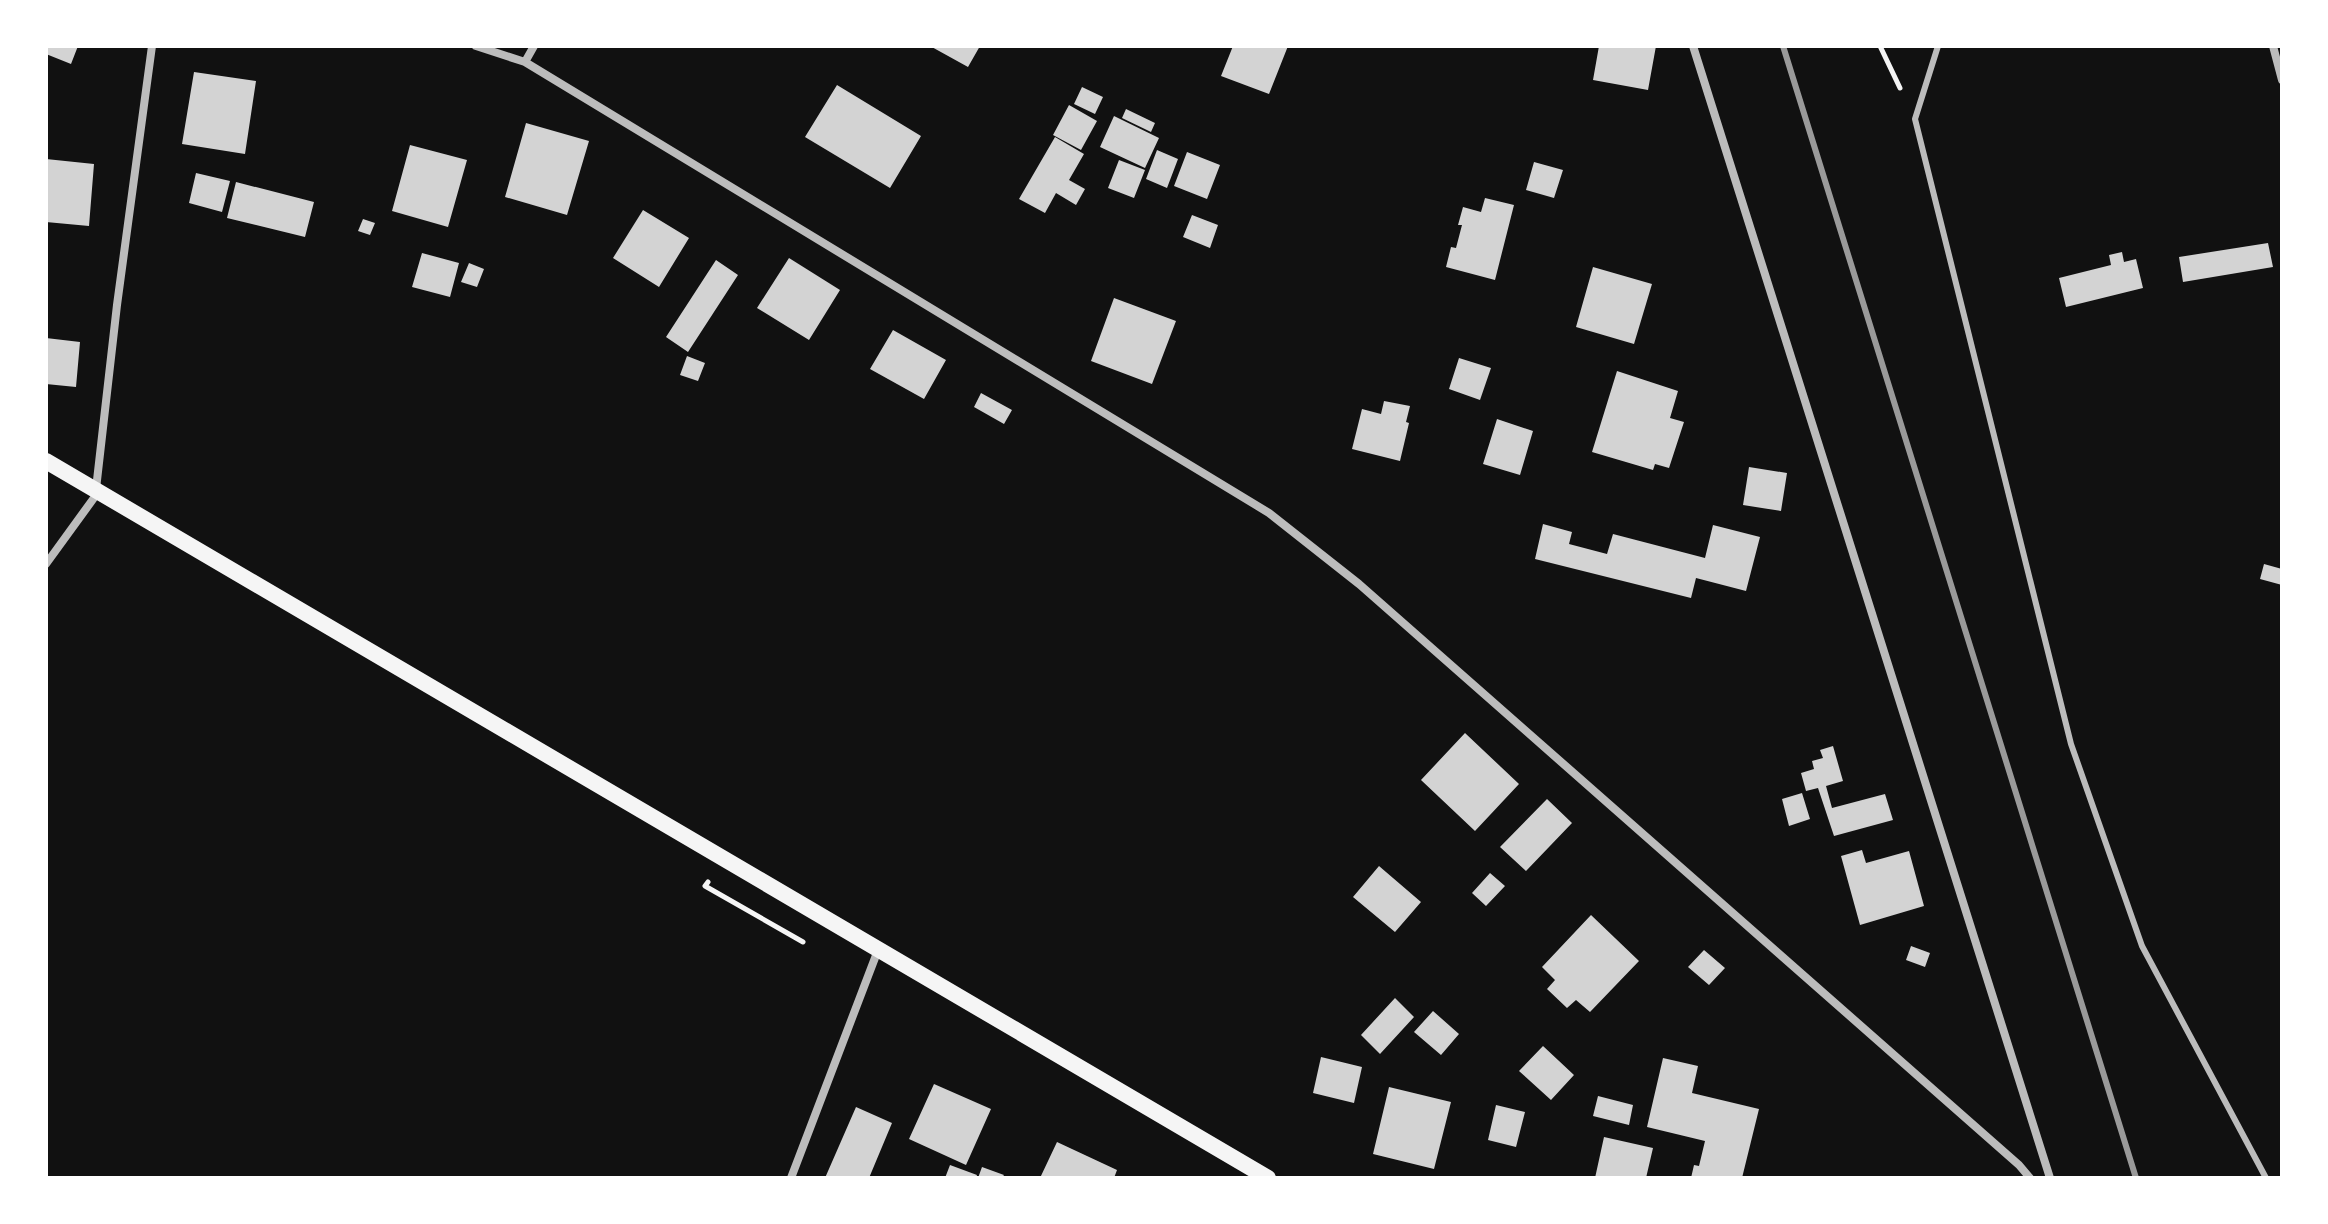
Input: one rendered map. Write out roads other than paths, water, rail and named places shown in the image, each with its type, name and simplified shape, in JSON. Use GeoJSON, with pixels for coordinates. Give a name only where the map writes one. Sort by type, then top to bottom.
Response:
{"type":"FeatureCollection","features":[{"type":"Feature","properties":{"kind":"main road"},"geometry":{"type":"LineString","coordinates":[[46,461],[1268,1178]]}},
{"type":"Feature","properties":{"kind":"street"},"geometry":{"type":"LineString","coordinates":[[46,564],[98,490],[117,305],[152,46]]}},
{"type":"Feature","properties":{"kind":"street"},"geometry":{"type":"LineString","coordinates":[[476,46],[525,62],[1269,513],[1359,584],[2019,1165],[2030,1178]]}},
{"type":"Feature","properties":{"kind":"street"},"geometry":{"type":"LineString","coordinates":[[525,62],[534,46]]}},
{"type":"Feature","properties":{"kind":"street"},"geometry":{"type":"LineString","coordinates":[[1693,46],[2050,1178]]}},
{"type":"Feature","properties":{"kind":"street"},"geometry":{"type":"LineString","coordinates":[[2273,46],[2282,80]]}},
{"type":"Feature","properties":{"kind":"street"},"geometry":{"type":"LineString","coordinates":[[791,1178],[878,950]]}},
{"type":"Feature","properties":{"kind":"lane"},"geometry":{"type":"LineString","coordinates":[[1938,46],[1915,119],[2071,744],[2142,946],[2266,1178]]}},
{"type":"Feature","properties":{"kind":"railway"},"geometry":{"type":"LineString","coordinates":[[1783,46],[2136,1178]]}}]}
